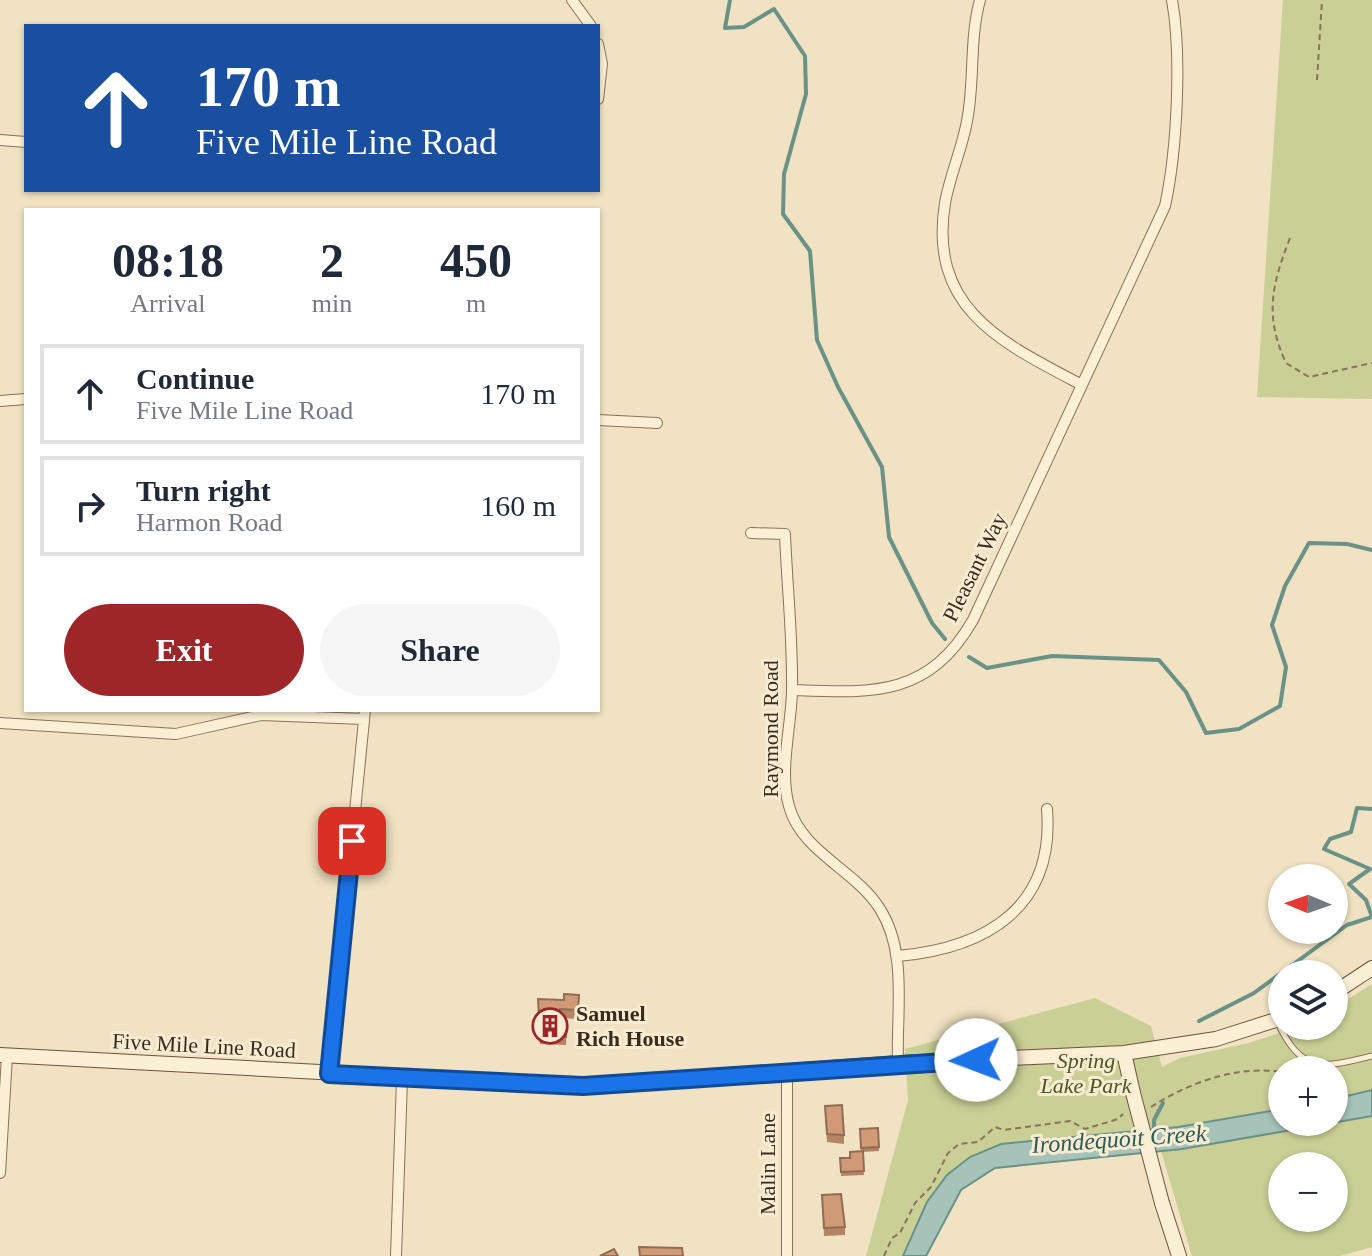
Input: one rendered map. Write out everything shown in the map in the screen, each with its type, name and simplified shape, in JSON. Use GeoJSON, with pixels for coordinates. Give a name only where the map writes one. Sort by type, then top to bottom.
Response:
{"type":"FeatureCollection","features":[{"type":"Feature","properties":{"kind":"main road"},"geometry":{"type":"LineString","coordinates":[[1348,984],[1372,968]]}},
{"type":"Feature","properties":{"kind":"main road","name":"Five Mile Line Road"},"geometry":{"type":"LineString","coordinates":[[4,1055],[540,1086],[787,1073],[898,1063],[1124,1053],[1216,1039],[1268,1022]]}},
{"type":"Feature","properties":{"kind":"main road"},"geometry":{"type":"LineString","coordinates":[[1124,1053],[1162,1203],[1179,1256]]}},
{"type":"Feature","properties":{"kind":"street"},"geometry":{"type":"LineString","coordinates":[[572,0],[590,24]]}},
{"type":"Feature","properties":{"kind":"street"},"geometry":{"type":"LineString","coordinates":[[980,0],[974,23],[967,120],[944,213],[946,266],[962,300],[992,335],[1082,385]]}},
{"type":"Feature","properties":{"kind":"street","name":"Pleasant Way"},"geometry":{"type":"LineString","coordinates":[[792,690],[856,693],[888,689],[922,676],[952,651],[973,620],[1165,206],[1173,128],[1177,37],[1172,0]]}},
{"type":"Feature","properties":{"kind":"street"},"geometry":{"type":"LineString","coordinates":[[600,57],[600,84]]}},
{"type":"Feature","properties":{"kind":"street"},"geometry":{"type":"LineString","coordinates":[[0,140],[24,142]]}},
{"type":"Feature","properties":{"kind":"street"},"geometry":{"type":"LineString","coordinates":[[0,401],[24,399]]}},
{"type":"Feature","properties":{"kind":"street"},"geometry":{"type":"LineString","coordinates":[[600,420],[657,423]]}},
{"type":"Feature","properties":{"kind":"street","name":"Raymond Road"},"geometry":{"type":"LineString","coordinates":[[751,533],[785,534],[792,690],[786,782],[794,821],[811,843],[849,872],[873,899],[889,925],[898,956],[898,1063]]}},
{"type":"Feature","properties":{"kind":"street"},"geometry":{"type":"LineString","coordinates":[[0,723],[176,734],[261,715],[364,714],[329,1074]]}},
{"type":"Feature","properties":{"kind":"street"},"geometry":{"type":"LineString","coordinates":[[898,956],[940,951],[971,941],[1014,912],[1041,872],[1048,839],[1047,809]]}},
{"type":"Feature","properties":{"kind":"street"},"geometry":{"type":"LineString","coordinates":[[0,1173],[4,1055]]}},
{"type":"Feature","properties":{"kind":"street","name":"Malin Lane"},"geometry":{"type":"LineString","coordinates":[[787,1073],[787,1256]]}},
{"type":"Feature","properties":{"kind":"street"},"geometry":{"type":"LineString","coordinates":[[396,1256],[402,1079]]}},
{"type":"Feature","properties":{"kind":"lane"},"geometry":{"type":"LineString","coordinates":[[1289,1040],[1297,1056],[1307,1063],[1326,1065],[1372,1056]]}},
{"type":"Feature","properties":{"kind":"path"},"geometry":{"type":"LineString","coordinates":[[1317,80],[1322,0]]}},
{"type":"Feature","properties":{"kind":"path"},"geometry":{"type":"LineString","coordinates":[[1290,238],[1272,289],[1271,308],[1286,363],[1309,377],[1372,363]]}},
{"type":"Feature","properties":{"kind":"path"},"geometry":{"type":"LineString","coordinates":[[1148,1109],[1186,1085],[1268,1071]]}},
{"type":"Feature","properties":{"kind":"path"},"geometry":{"type":"LineString","coordinates":[[884,1256],[915,1203],[931,1187],[948,1153],[959,1144],[978,1142],[995,1127],[1004,1130],[1014,1125],[1070,1121],[1085,1129],[1118,1119],[1127,1111]]}},
{"type":"Feature","properties":{"kind":"green space"},"geometry":{"type":"Polygon","coordinates":[[[1283,0],[1372,0],[1372,399],[1257,397],[1283,0]]]}},
{"type":"Feature","properties":{"kind":"green space","name":"Spring Lake Park"},"geometry":{"type":"Polygon","coordinates":[[[1372,984],[1372,1104],[1348,1109],[1348,1056],[1268,1056],[1268,1120],[1023,1145],[927,1202],[903,1256],[866,1256],[908,1100],[905,1049],[1095,998],[1151,1026],[1162,1067],[1180,1058],[1268,1037],[1268,1040],[1348,1040],[1348,999],[1372,984]]]}},
{"type":"Feature","properties":{"kind":"green space"},"geometry":{"type":"Polygon","coordinates":[[[1372,1116],[1372,1247],[1340,1256],[1192,1256],[1161,1151],[1268,1133],[1268,1136],[1348,1136],[1348,1120],[1372,1116]]]}},
{"type":"Feature","properties":{"kind":"water"},"geometry":{"type":"Polygon","coordinates":[[[1372,1090],[1372,1116],[1348,1120],[1348,1096],[1372,1090]]]}},
{"type":"Feature","properties":{"kind":"water","name":"Irondequoit Creek"},"geometry":{"type":"Polygon","coordinates":[[[1268,1111],[1268,1134],[1182,1149],[995,1168],[961,1190],[926,1256],[903,1256],[927,1202],[947,1175],[970,1157],[1001,1144],[1178,1127],[1268,1111]]]}},
{"type":"Feature","properties":{"kind":"building","name":"Samuel Rich House"},"geometry":{"type":"Polygon","coordinates":[[[564,994],[579,995],[578,1010],[560,1009],[559,1024],[567,1024],[566,1037],[540,1035],[538,999],[564,1000],[564,994]]]}},
{"type":"Feature","properties":{"kind":"building"},"geometry":{"type":"Polygon","coordinates":[[[842,1105],[844,1135],[827,1134],[825,1106],[842,1105]]]}},
{"type":"Feature","properties":{"kind":"building"},"geometry":{"type":"Polygon","coordinates":[[[878,1128],[879,1147],[861,1148],[860,1129],[878,1128]]]}},
{"type":"Feature","properties":{"kind":"building"},"geometry":{"type":"Polygon","coordinates":[[[863,1151],[864,1171],[841,1172],[840,1158],[850,1158],[850,1152],[863,1151]]]}},
{"type":"Feature","properties":{"kind":"building"},"geometry":{"type":"Polygon","coordinates":[[[841,1194],[845,1227],[824,1228],[822,1195],[841,1194]]]}},
{"type":"Feature","properties":{"kind":"building"},"geometry":{"type":"Polygon","coordinates":[[[639,1247],[682,1248],[683,1256],[640,1256],[639,1247]]]}},
{"type":"Feature","properties":{"kind":"building"},"geometry":{"type":"Polygon","coordinates":[[[614,1249],[618,1256],[600,1256],[614,1249]]]}},
{"type":"Feature","properties":{"kind":"waterway"},"geometry":{"type":"LineString","coordinates":[[730,0],[725,28],[744,27],[774,9],[805,56],[806,94],[784,174],[783,214],[810,251],[817,340],[838,387],[882,467],[889,537],[932,623],[945,639]]}},
{"type":"Feature","properties":{"kind":"waterway"},"geometry":{"type":"LineString","coordinates":[[969,657],[987,668],[1052,656],[1159,660],[1186,692],[1206,733],[1239,729],[1280,706],[1286,667],[1272,625],[1285,586],[1309,543],[1347,544],[1372,550]]}},
{"type":"Feature","properties":{"kind":"waterway"},"geometry":{"type":"LineString","coordinates":[[1199,1021],[1254,993],[1347,925],[1372,917],[1366,900],[1349,884],[1370,869],[1324,849],[1330,839],[1351,832],[1357,808],[1372,809]]}},
{"type":"Feature","properties":{"kind":"waterway","name":"Irondequoit Creek"},"geometry":{"type":"LineString","coordinates":[[1154,1135],[1154,1120],[1163,1103]]}},
{"type":"Feature","properties":{"kind":"place","name":"Samuel Rich House"},"geometry":{"type":"Point","coordinates":[550,1026]}},
{"type":"Feature","properties":{"kind":"route"},"geometry":{"type":"LineString","coordinates":[[352,841],[329,1074],[583,1086],[976,1060]]}}]}
